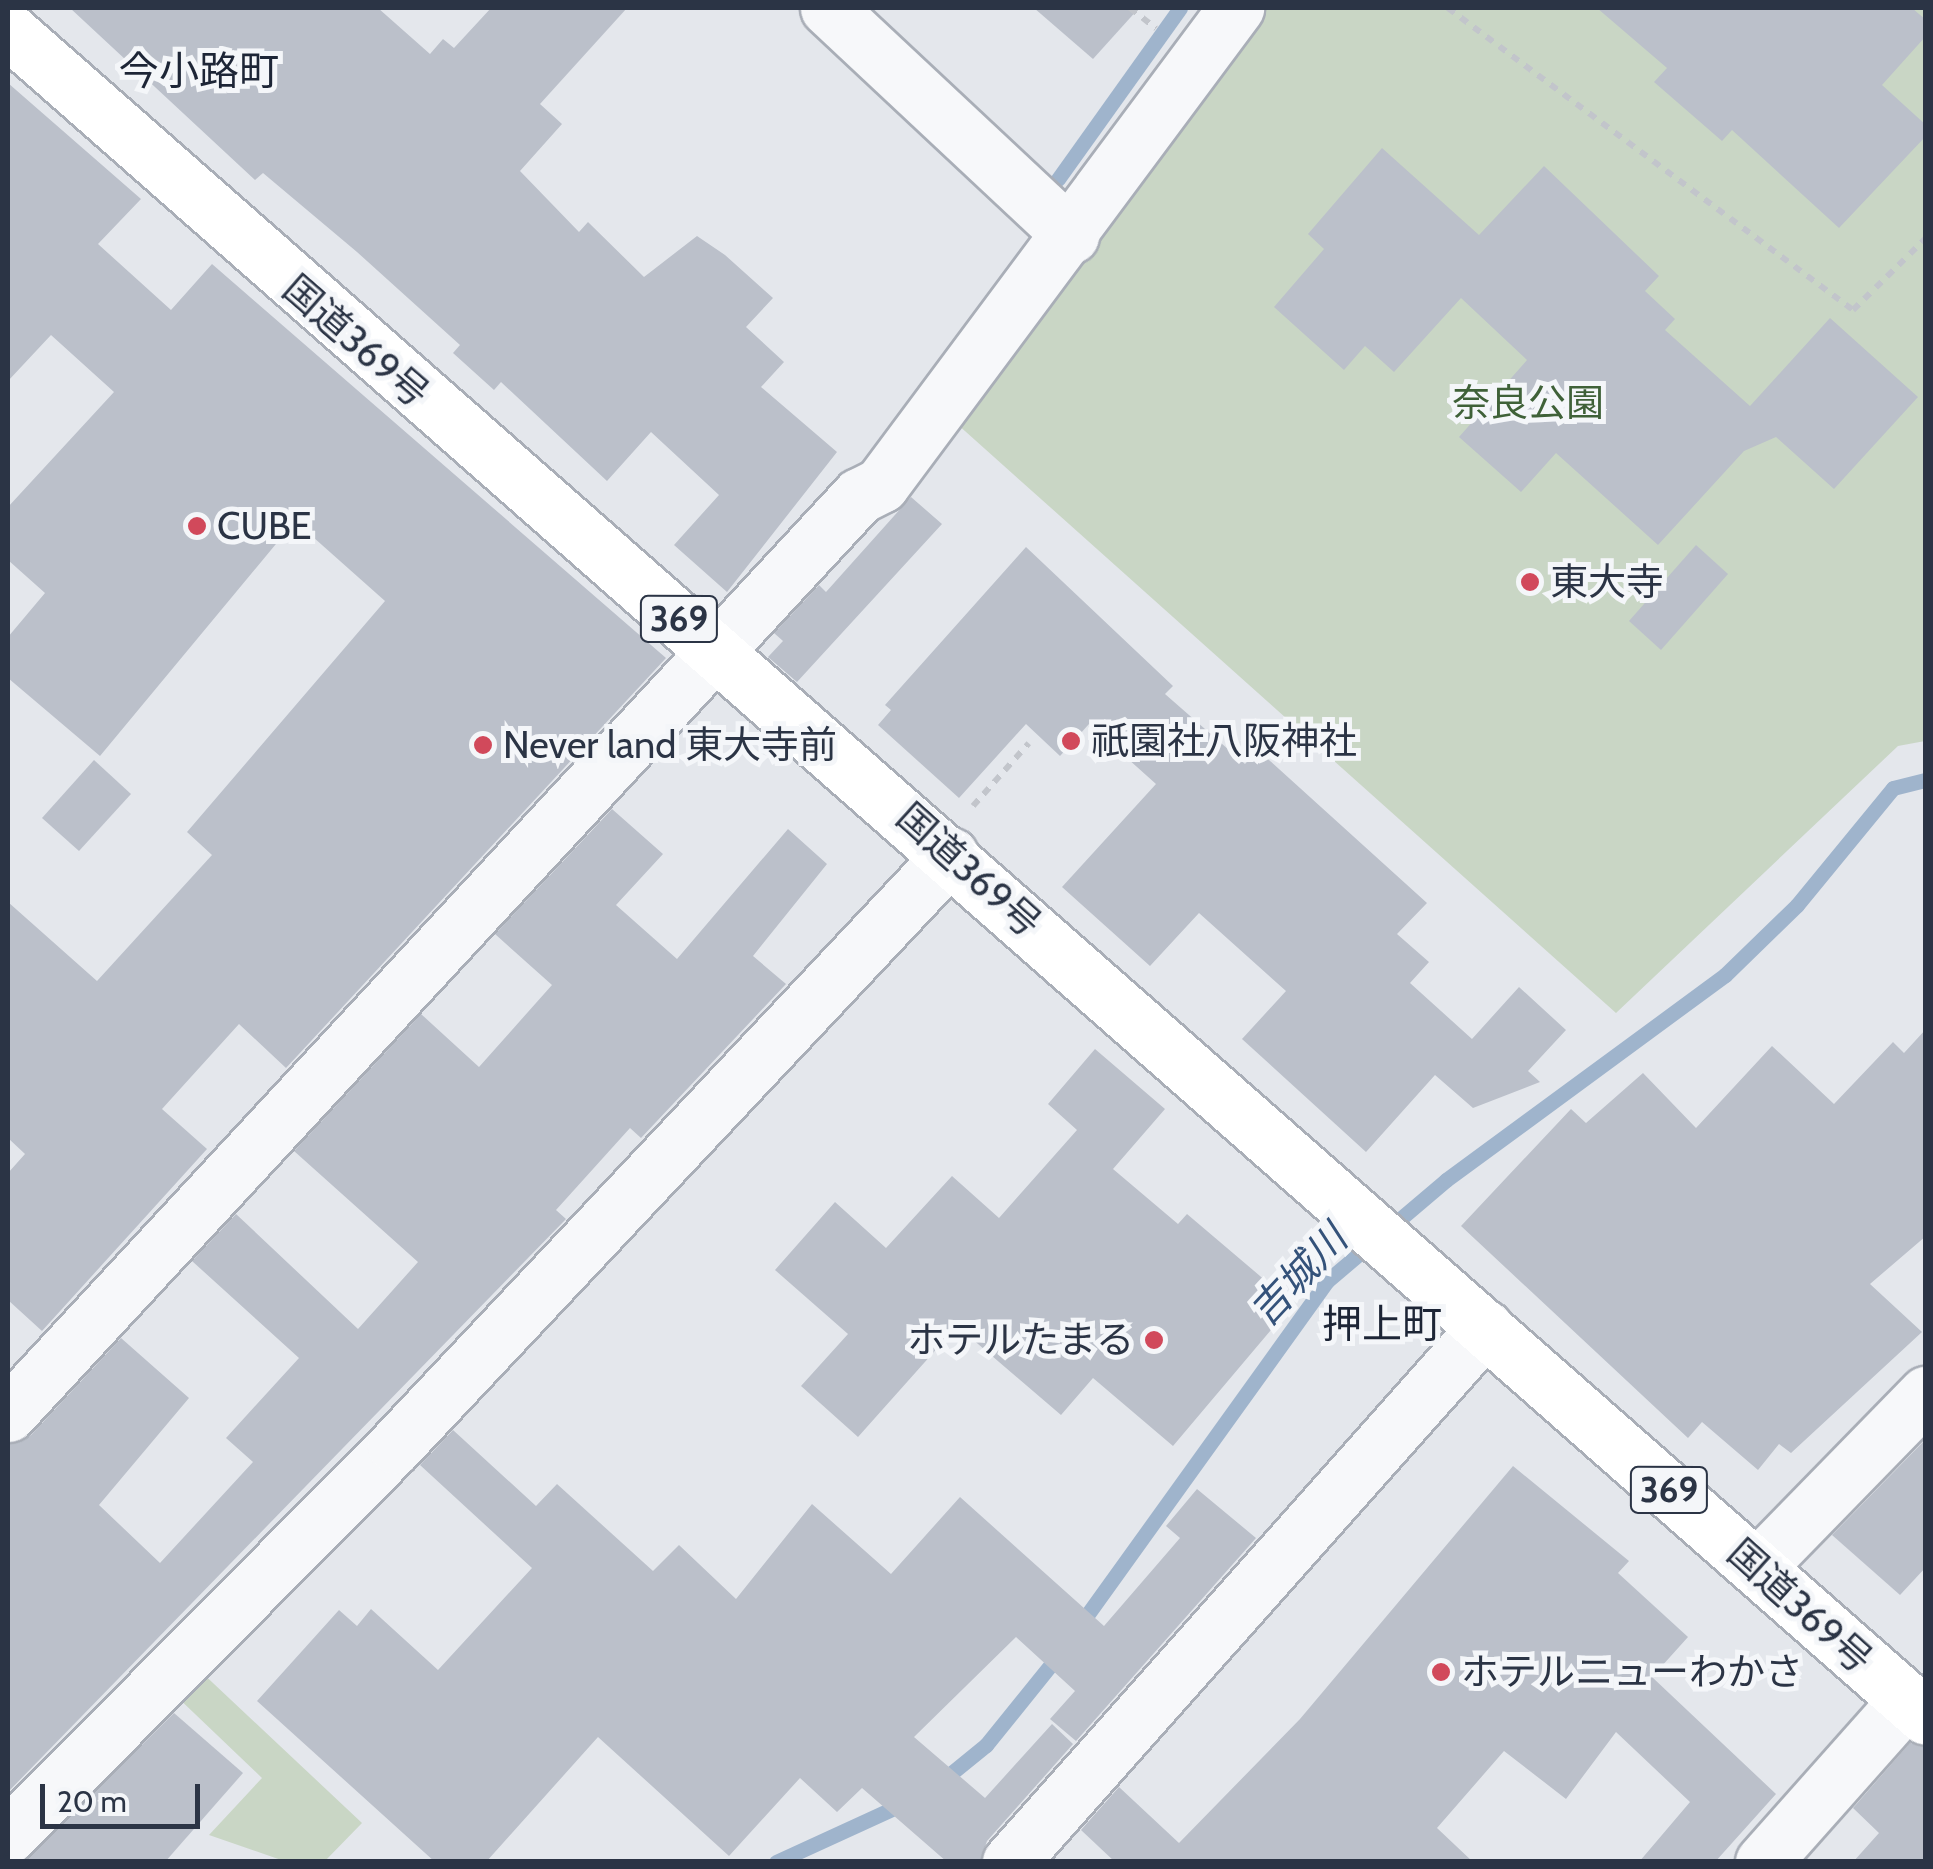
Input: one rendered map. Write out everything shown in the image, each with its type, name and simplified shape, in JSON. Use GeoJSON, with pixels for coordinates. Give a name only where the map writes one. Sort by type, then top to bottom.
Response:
{"type":"FeatureCollection","features":[{"type":"Feature","properties":{"kind":"highway","name":"国道369号"},"geometry":{"type":"LineString","coordinates":[[8,30],[1413,1260],[1916,1709]]}},
{"type":"Feature","properties":{"kind":"street"},"geometry":{"type":"LineString","coordinates":[[828,8],[1071,235]]}},
{"type":"Feature","properties":{"kind":"street"},"geometry":{"type":"LineString","coordinates":[[19,1377],[719,652],[860,496],[881,485],[1071,235],[1236,8]]}},
{"type":"Feature","properties":{"kind":"street"},"geometry":{"type":"LineString","coordinates":[[8,1836],[395,1446],[945,849]]}},
{"type":"Feature","properties":{"kind":"street"},"geometry":{"type":"LineString","coordinates":[[1010,1862],[1485,1328]]}},
{"type":"Feature","properties":{"kind":"street"},"geometry":{"type":"LineString","coordinates":[[1757,1567],[1926,1394]]}},
{"type":"Feature","properties":{"kind":"street"},"geometry":{"type":"LineString","coordinates":[[1763,1862],[1916,1709]]}},
{"type":"Feature","properties":{"kind":"path"},"geometry":{"type":"LineString","coordinates":[[1130,8],[1145,20]]}},
{"type":"Feature","properties":{"kind":"path"},"geometry":{"type":"LineString","coordinates":[[1448,8],[1853,310],[1926,238]]}},
{"type":"Feature","properties":{"kind":"path"},"geometry":{"type":"LineString","coordinates":[[945,849],[1029,743]]}},
{"type":"Feature","properties":{"kind":"green space","name":"奈良公園"},"geometry":{"type":"Polygon","coordinates":[[[1253,8],[1925,8],[1925,741],[1898,746],[1616,1013],[956,423],[1253,8]]]}},
{"type":"Feature","properties":{"kind":"green space"},"geometry":{"type":"Polygon","coordinates":[[[196,1667],[362,1823],[325,1861],[284,1861],[209,1835],[262,1778],[172,1692],[196,1667]]]}},
{"type":"Feature","properties":{"kind":"building"},"geometry":{"type":"Polygon","coordinates":[[[70,8],[378,8],[430,54],[443,39],[454,48],[491,8],[627,8],[540,104],[562,124],[520,171],[579,232],[588,222],[644,277],[697,236],[725,255],[773,298],[746,327],[784,362],[761,387],[837,452],[727,592],[674,545],[719,495],[651,432],[607,481],[501,382],[494,390],[453,353],[460,345],[357,252],[263,173],[255,180],[70,8]]]}},
{"type":"Feature","properties":{"kind":"building"},"geometry":{"type":"Polygon","coordinates":[[[1034,8],[1139,8],[1093,59],[1034,8]]]}},
{"type":"Feature","properties":{"kind":"building"},"geometry":{"type":"Polygon","coordinates":[[[1597,8],[1912,8],[1926,20],[1926,36],[1882,85],[1926,125],[1926,136],[1839,228],[1732,130],[1722,141],[1654,82],[1667,68],[1597,8]]]}},
{"type":"Feature","properties":{"kind":"building"},"geometry":{"type":"Polygon","coordinates":[[[8,83],[141,199],[98,244],[171,310],[212,264],[666,658],[286,1068],[239,1024],[162,1109],[207,1149],[42,1331],[8,1300],[8,1173],[25,1154],[8,1138],[8,902],[97,981],[212,855],[187,832],[385,601],[295,521],[100,756],[8,678],[8,637],[45,593],[8,560],[8,507],[114,392],[51,335],[8,381],[8,83]]]}},
{"type":"Feature","properties":{"kind":"building"},"geometry":{"type":"Polygon","coordinates":[[[1382,148],[1479,235],[1544,166],[1659,276],[1645,291],[1675,319],[1665,330],[1750,406],[1830,318],[1918,397],[1834,489],[1776,437],[1744,451],[1658,545],[1556,453],[1521,492],[1459,437],[1527,360],[1461,298],[1394,372],[1365,346],[1344,370],[1274,307],[1324,249],[1308,234],[1382,148]]]}},
{"type":"Feature","properties":{"kind":"building"},"geometry":{"type":"Polygon","coordinates":[[[911,497],[942,524],[797,682],[768,657],[783,641],[774,633],[819,585],[826,592],[911,497]]]}},
{"type":"Feature","properties":{"kind":"building"},"geometry":{"type":"Polygon","coordinates":[[[1696,545],[1728,574],[1661,650],[1629,621],[1696,545]]]}},
{"type":"Feature","properties":{"kind":"building"},"geometry":{"type":"Polygon","coordinates":[[[1026,547],[1173,686],[1165,694],[1245,764],[1258,750],[1427,903],[1397,934],[1429,962],[1410,983],[1472,1039],[1519,987],[1566,1030],[1528,1071],[1540,1082],[1473,1108],[1435,1075],[1366,1152],[1242,1039],[1286,991],[1199,913],[1150,966],[1062,887],[1156,784],[1089,724],[1060,756],[1026,724],[959,798],[878,725],[891,710],[885,705],[1026,547]]]}},
{"type":"Feature","properties":{"kind":"building"},"geometry":{"type":"Polygon","coordinates":[[[94,760],[131,794],[79,851],[42,818],[94,760]]]}},
{"type":"Feature","properties":{"kind":"building"},"geometry":{"type":"Polygon","coordinates":[[[612,809],[663,854],[616,905],[677,959],[788,829],[827,864],[753,956],[786,984],[641,1138],[630,1128],[556,1210],[566,1219],[8,1792],[8,1444],[31,1435],[121,1338],[189,1398],[99,1505],[160,1563],[253,1462],[226,1438],[299,1358],[192,1261],[236,1214],[358,1329],[418,1262],[294,1151],[421,1014],[479,1067],[552,985],[495,934],[612,809]]]}},
{"type":"Feature","properties":{"kind":"building"},"geometry":{"type":"Polygon","coordinates":[[[1926,1029],[1926,1236],[1870,1284],[1922,1332],[1791,1453],[1779,1444],[1758,1470],[1702,1422],[1688,1438],[1461,1226],[1571,1109],[1586,1123],[1643,1073],[1696,1128],[1772,1046],[1834,1104],[1893,1042],[1904,1053],[1926,1029]]]}},
{"type":"Feature","properties":{"kind":"building"},"geometry":{"type":"Polygon","coordinates":[[[1095,1049],[1165,1109],[1113,1169],[1178,1224],[1187,1214],[1293,1304],[1173,1446],[1093,1378],[1061,1415],[957,1326],[858,1437],[801,1386],[848,1334],[775,1270],[835,1202],[886,1248],[952,1176],[999,1218],[1077,1130],[1048,1104],[1095,1049]]]}},
{"type":"Feature","properties":{"kind":"building"},"geometry":{"type":"Polygon","coordinates":[[[453,1430],[536,1506],[557,1484],[653,1571],[679,1545],[736,1599],[812,1504],[891,1574],[960,1497],[1104,1626],[1180,1538],[1166,1526],[1197,1489],[1256,1538],[1076,1741],[1050,1719],[1075,1691],[1016,1637],[914,1737],[985,1798],[1052,1724],[1073,1744],[987,1841],[980,1862],[947,1862],[862,1788],[837,1812],[800,1778],[729,1856],[598,1737],[486,1862],[435,1862],[257,1701],[339,1610],[357,1626],[371,1609],[438,1670],[532,1568],[420,1465],[453,1430]]]}},
{"type":"Feature","properties":{"kind":"building"},"geometry":{"type":"Polygon","coordinates":[[[1926,1439],[1926,1567],[1900,1595],[1832,1535],[1926,1439]]]}},
{"type":"Feature","properties":{"kind":"building"},"geometry":{"type":"Polygon","coordinates":[[[1513,1466],[1629,1561],[1618,1573],[1688,1637],[1652,1677],[1776,1794],[1715,1862],[1639,1862],[1690,1802],[1616,1732],[1566,1799],[1504,1751],[1437,1828],[1473,1862],[1115,1862],[1081,1830],[1119,1787],[1179,1843],[1300,1719],[1513,1466]]]}},
{"type":"Feature","properties":{"kind":"building"},"geometry":{"type":"Polygon","coordinates":[[[174,1713],[243,1773],[165,1862],[24,1862],[174,1713]]]}},
{"type":"Feature","properties":{"kind":"building"},"geometry":{"type":"Polygon","coordinates":[[[1910,1743],[1926,1747],[1926,1862],[1853,1862],[1879,1833],[1853,1808],[1910,1743]]]}},
{"type":"Feature","properties":{"kind":"waterway"},"geometry":{"type":"LineString","coordinates":[[1058,179],[1180,8]]}},
{"type":"Feature","properties":{"kind":"waterway","name":"吉城川"},"geometry":{"type":"LineString","coordinates":[[1077,1629],[1327,1281],[1446,1180],[1725,975],[1797,905],[1893,788],[1926,780]]}},
{"type":"Feature","properties":{"kind":"waterway","name":"吉城川"},"geometry":{"type":"LineString","coordinates":[[938,1784],[986,1745],[1061,1652]]}},
{"type":"Feature","properties":{"kind":"waterway","name":"吉城川"},"geometry":{"type":"LineString","coordinates":[[776,1862],[905,1803]]}},
{"type":"Feature","properties":{"kind":"place","name":"CUBE"},"geometry":{"type":"Point","coordinates":[197,526]}},
{"type":"Feature","properties":{"kind":"place","name":"東大寺"},"geometry":{"type":"Point","coordinates":[1530,582]}},
{"type":"Feature","properties":{"kind":"place","name":"祇園社八阪神社"},"geometry":{"type":"Point","coordinates":[1071,741]}},
{"type":"Feature","properties":{"kind":"place","name":"Never land 東大寺前"},"geometry":{"type":"Point","coordinates":[483,745]}},
{"type":"Feature","properties":{"kind":"place","name":"ホテルたまる"},"geometry":{"type":"Point","coordinates":[1154,1340]}},
{"type":"Feature","properties":{"kind":"place","name":"ホテルニューわかさ"},"geometry":{"type":"Point","coordinates":[1441,1672]}},
{"type":"Feature","properties":{"kind":"district","name":"今小路町"},"geometry":{"type":"Point","coordinates":[199,71]}},
{"type":"Feature","properties":{"kind":"district","name":"押上町"},"geometry":{"type":"Point","coordinates":[1382,1324]}}]}
